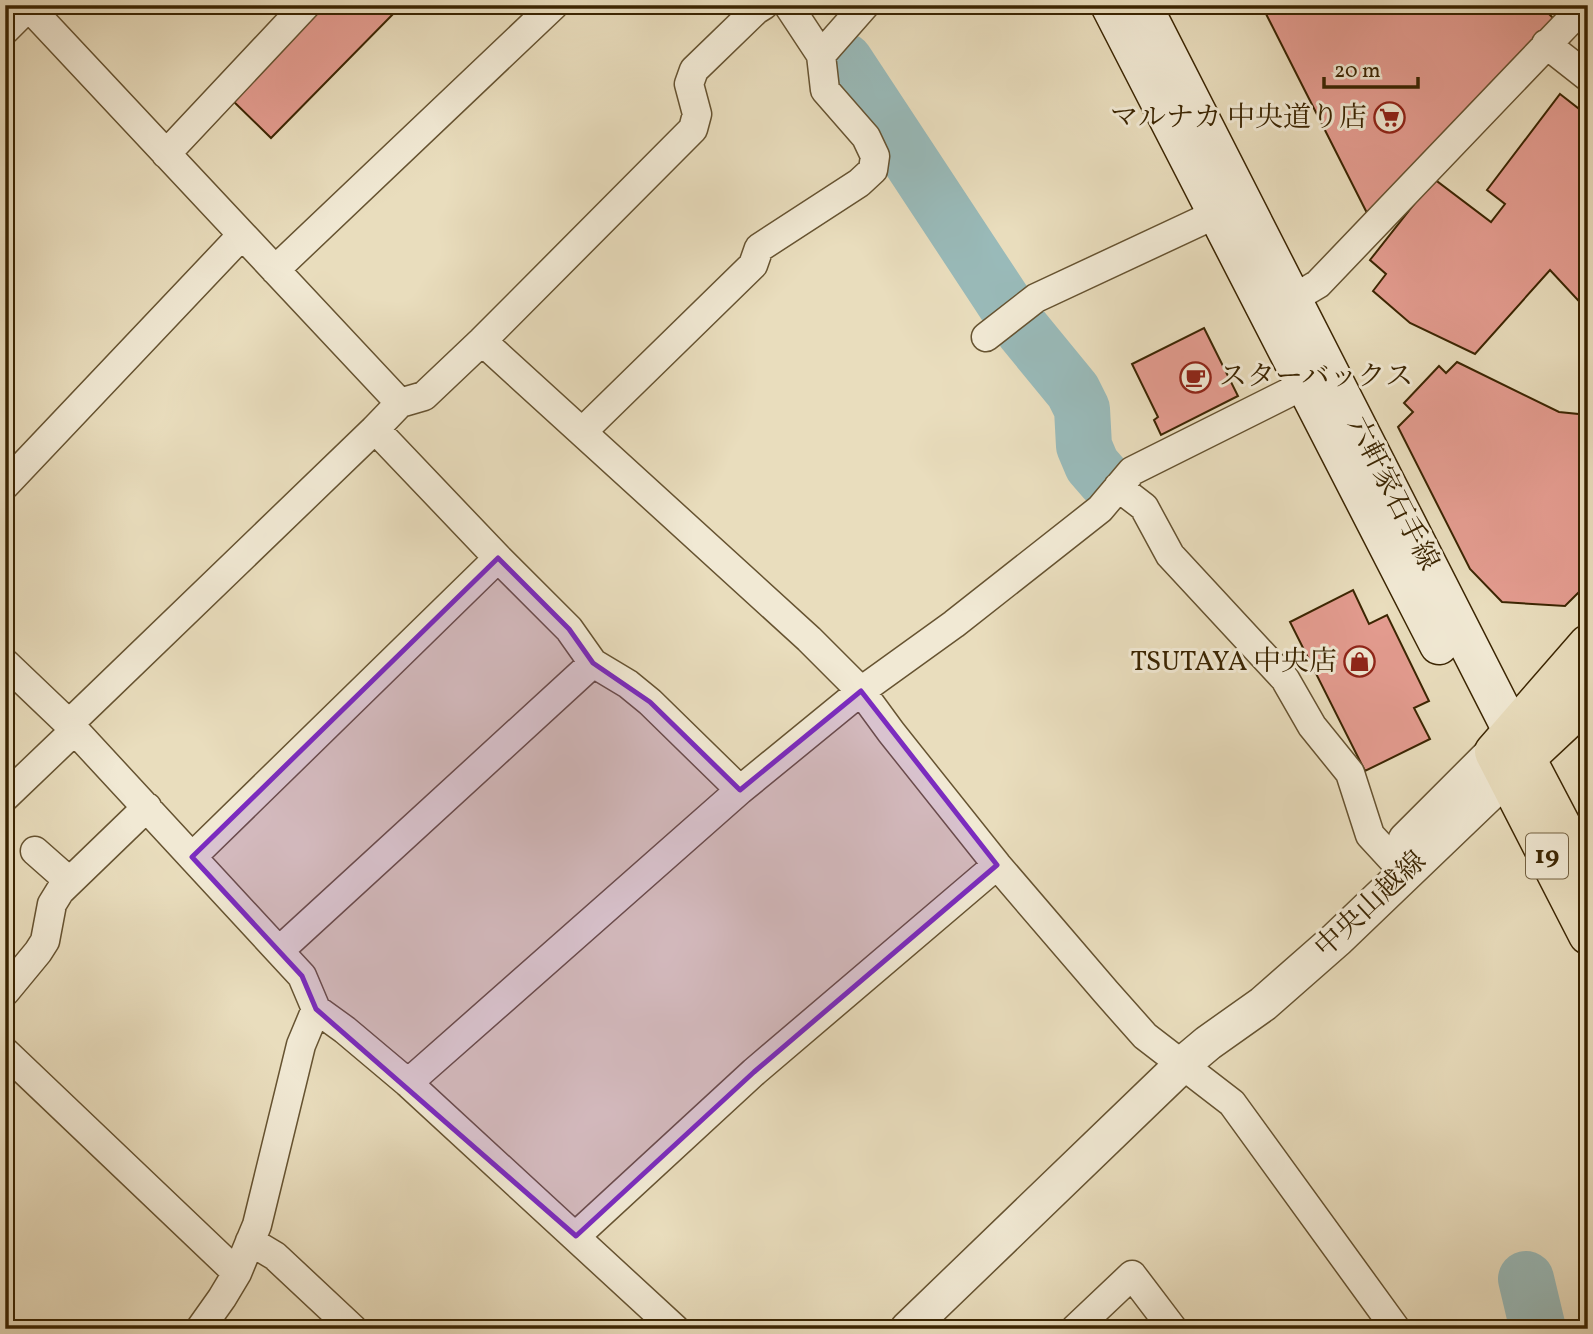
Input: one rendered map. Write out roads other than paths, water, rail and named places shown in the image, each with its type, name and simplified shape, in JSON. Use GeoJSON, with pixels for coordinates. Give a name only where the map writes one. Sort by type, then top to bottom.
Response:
{"type":"FeatureCollection","features":[{"type":"Feature","properties":{"kind":"main road","name":"六軒家石手線"},"geometry":{"type":"LineString","coordinates":[[1110,5],[1230,207]]}},
{"type":"Feature","properties":{"kind":"main road","name":"六軒家石手線"},"geometry":{"type":"LineString","coordinates":[[1142,5],[1230,207],[1510,755]]}},
{"type":"Feature","properties":{"kind":"main road"},"geometry":{"type":"LineString","coordinates":[[1510,755],[1588,644]]}},
{"type":"Feature","properties":{"kind":"main road"},"geometry":{"type":"LineString","coordinates":[[1510,755],[1588,701]]}},
{"type":"Feature","properties":{"kind":"main road","name":"19"},"geometry":{"type":"LineString","coordinates":[[1510,755],[1588,876]]}},
{"type":"Feature","properties":{"kind":"main road","name":"19"},"geometry":{"type":"LineString","coordinates":[[1510,755],[1588,935]]}},
{"type":"Feature","properties":{"kind":"street"},"geometry":{"type":"LineString","coordinates":[[166,154],[306,5]]}},
{"type":"Feature","properties":{"kind":"street"},"geometry":{"type":"LineString","coordinates":[[275,270],[554,5]]}},
{"type":"Feature","properties":{"kind":"street"},"geometry":{"type":"LineString","coordinates":[[5,797],[72,727],[400,403],[424,396],[693,129],[697,114],[689,84],[694,70],[764,5]]}},
{"type":"Feature","properties":{"kind":"street"},"geometry":{"type":"LineString","coordinates":[[582,432],[753,265],[759,248],[859,183],[873,170],[874,156],[866,137],[825,90],[821,55],[788,5]]}},
{"type":"Feature","properties":{"kind":"street"},"geometry":{"type":"LineString","coordinates":[[821,55],[865,5]]}},
{"type":"Feature","properties":{"kind":"street"},"geometry":{"type":"LineString","coordinates":[[1281,307],[1318,284],[1585,5]]}},
{"type":"Feature","properties":{"kind":"street"},"geometry":{"type":"LineString","coordinates":[[5,30],[28,6],[400,403]]}},
{"type":"Feature","properties":{"kind":"street"},"geometry":{"type":"LineString","coordinates":[[1546,44],[1588,77]]}},
{"type":"Feature","properties":{"kind":"street"},"geometry":{"type":"LineString","coordinates":[[986,337],[1036,298],[1230,207]]}},
{"type":"Feature","properties":{"kind":"street"},"geometry":{"type":"LineString","coordinates":[[5,485],[242,234]]}},
{"type":"Feature","properties":{"kind":"street"},"geometry":{"type":"LineString","coordinates":[[482,341],[809,639],[861,691],[997,865],[1145,1035],[1196,1053],[1396,1329]]}},
{"type":"Feature","properties":{"kind":"street"},"geometry":{"type":"LineString","coordinates":[[408,1083],[740,790],[861,691],[954,624],[1100,509],[1132,471],[1318,378]]}},
{"type":"Feature","properties":{"kind":"street"},"geometry":{"type":"LineString","coordinates":[[375,429],[569,629],[593,663],[628,684],[650,702],[740,790]]}},
{"type":"Feature","properties":{"kind":"street"},"geometry":{"type":"LineString","coordinates":[[1118,487],[1144,506],[1170,555],[1285,678],[1312,726],[1350,773],[1370,835],[1397,865]]}},
{"type":"Feature","properties":{"kind":"street"},"geometry":{"type":"LineString","coordinates":[[192,857],[498,558]]}},
{"type":"Feature","properties":{"kind":"street"},"geometry":{"type":"LineString","coordinates":[[280,950],[593,663]]}},
{"type":"Feature","properties":{"kind":"street"},"geometry":{"type":"LineString","coordinates":[[6,667],[72,727],[280,950],[302,976],[316,1009],[408,1083],[676,1329]]}},
{"type":"Feature","properties":{"kind":"street","name":"中央山越線"},"geometry":{"type":"LineString","coordinates":[[908,1329],[1196,1053],[1258,982],[1326,920],[1397,865],[1510,755]]}},
{"type":"Feature","properties":{"kind":"street"},"geometry":{"type":"LineString","coordinates":[[5,992],[45,941],[52,904],[69,881],[147,807]]}},
{"type":"Feature","properties":{"kind":"street"},"geometry":{"type":"LineString","coordinates":[[35,851],[69,881]]}},
{"type":"Feature","properties":{"kind":"street"},"geometry":{"type":"LineString","coordinates":[[576,1236],[754,1072],[997,865]]}},
{"type":"Feature","properties":{"kind":"street"},"geometry":{"type":"LineString","coordinates":[[200,1329],[237,1273],[257,1225],[301,1045],[316,1009]]}},
{"type":"Feature","properties":{"kind":"street"},"geometry":{"type":"LineString","coordinates":[[5,1052],[237,1273]]}},
{"type":"Feature","properties":{"kind":"street"},"geometry":{"type":"LineString","coordinates":[[250,1241],[275,1256],[353,1329]]}},
{"type":"Feature","properties":{"kind":"street"},"geometry":{"type":"LineString","coordinates":[[1075,1329],[1132,1275],[1172,1329]]}},
{"type":"Feature","properties":{"kind":"waterway"},"geometry":{"type":"LineString","coordinates":[[845,61],[1005,304]]}},
{"type":"Feature","properties":{"kind":"waterway"},"geometry":{"type":"LineString","coordinates":[[1023,330],[1073,391],[1082,409],[1084,446],[1092,465],[1105,480]]}},
{"type":"Feature","properties":{"kind":"waterway"},"geometry":{"type":"LineString","coordinates":[[1526,1279],[1538,1329]]}},
{"type":"Feature","properties":{"kind":"place","name":"マルナカ 中央道り店"},"geometry":{"type":"Point","coordinates":[1390,118]}},
{"type":"Feature","properties":{"kind":"place","name":"スターバックス"},"geometry":{"type":"Point","coordinates":[1196,377]}},
{"type":"Feature","properties":{"kind":"place","name":"TSUTAYA 中央店"},"geometry":{"type":"Point","coordinates":[1360,662]}}]}
